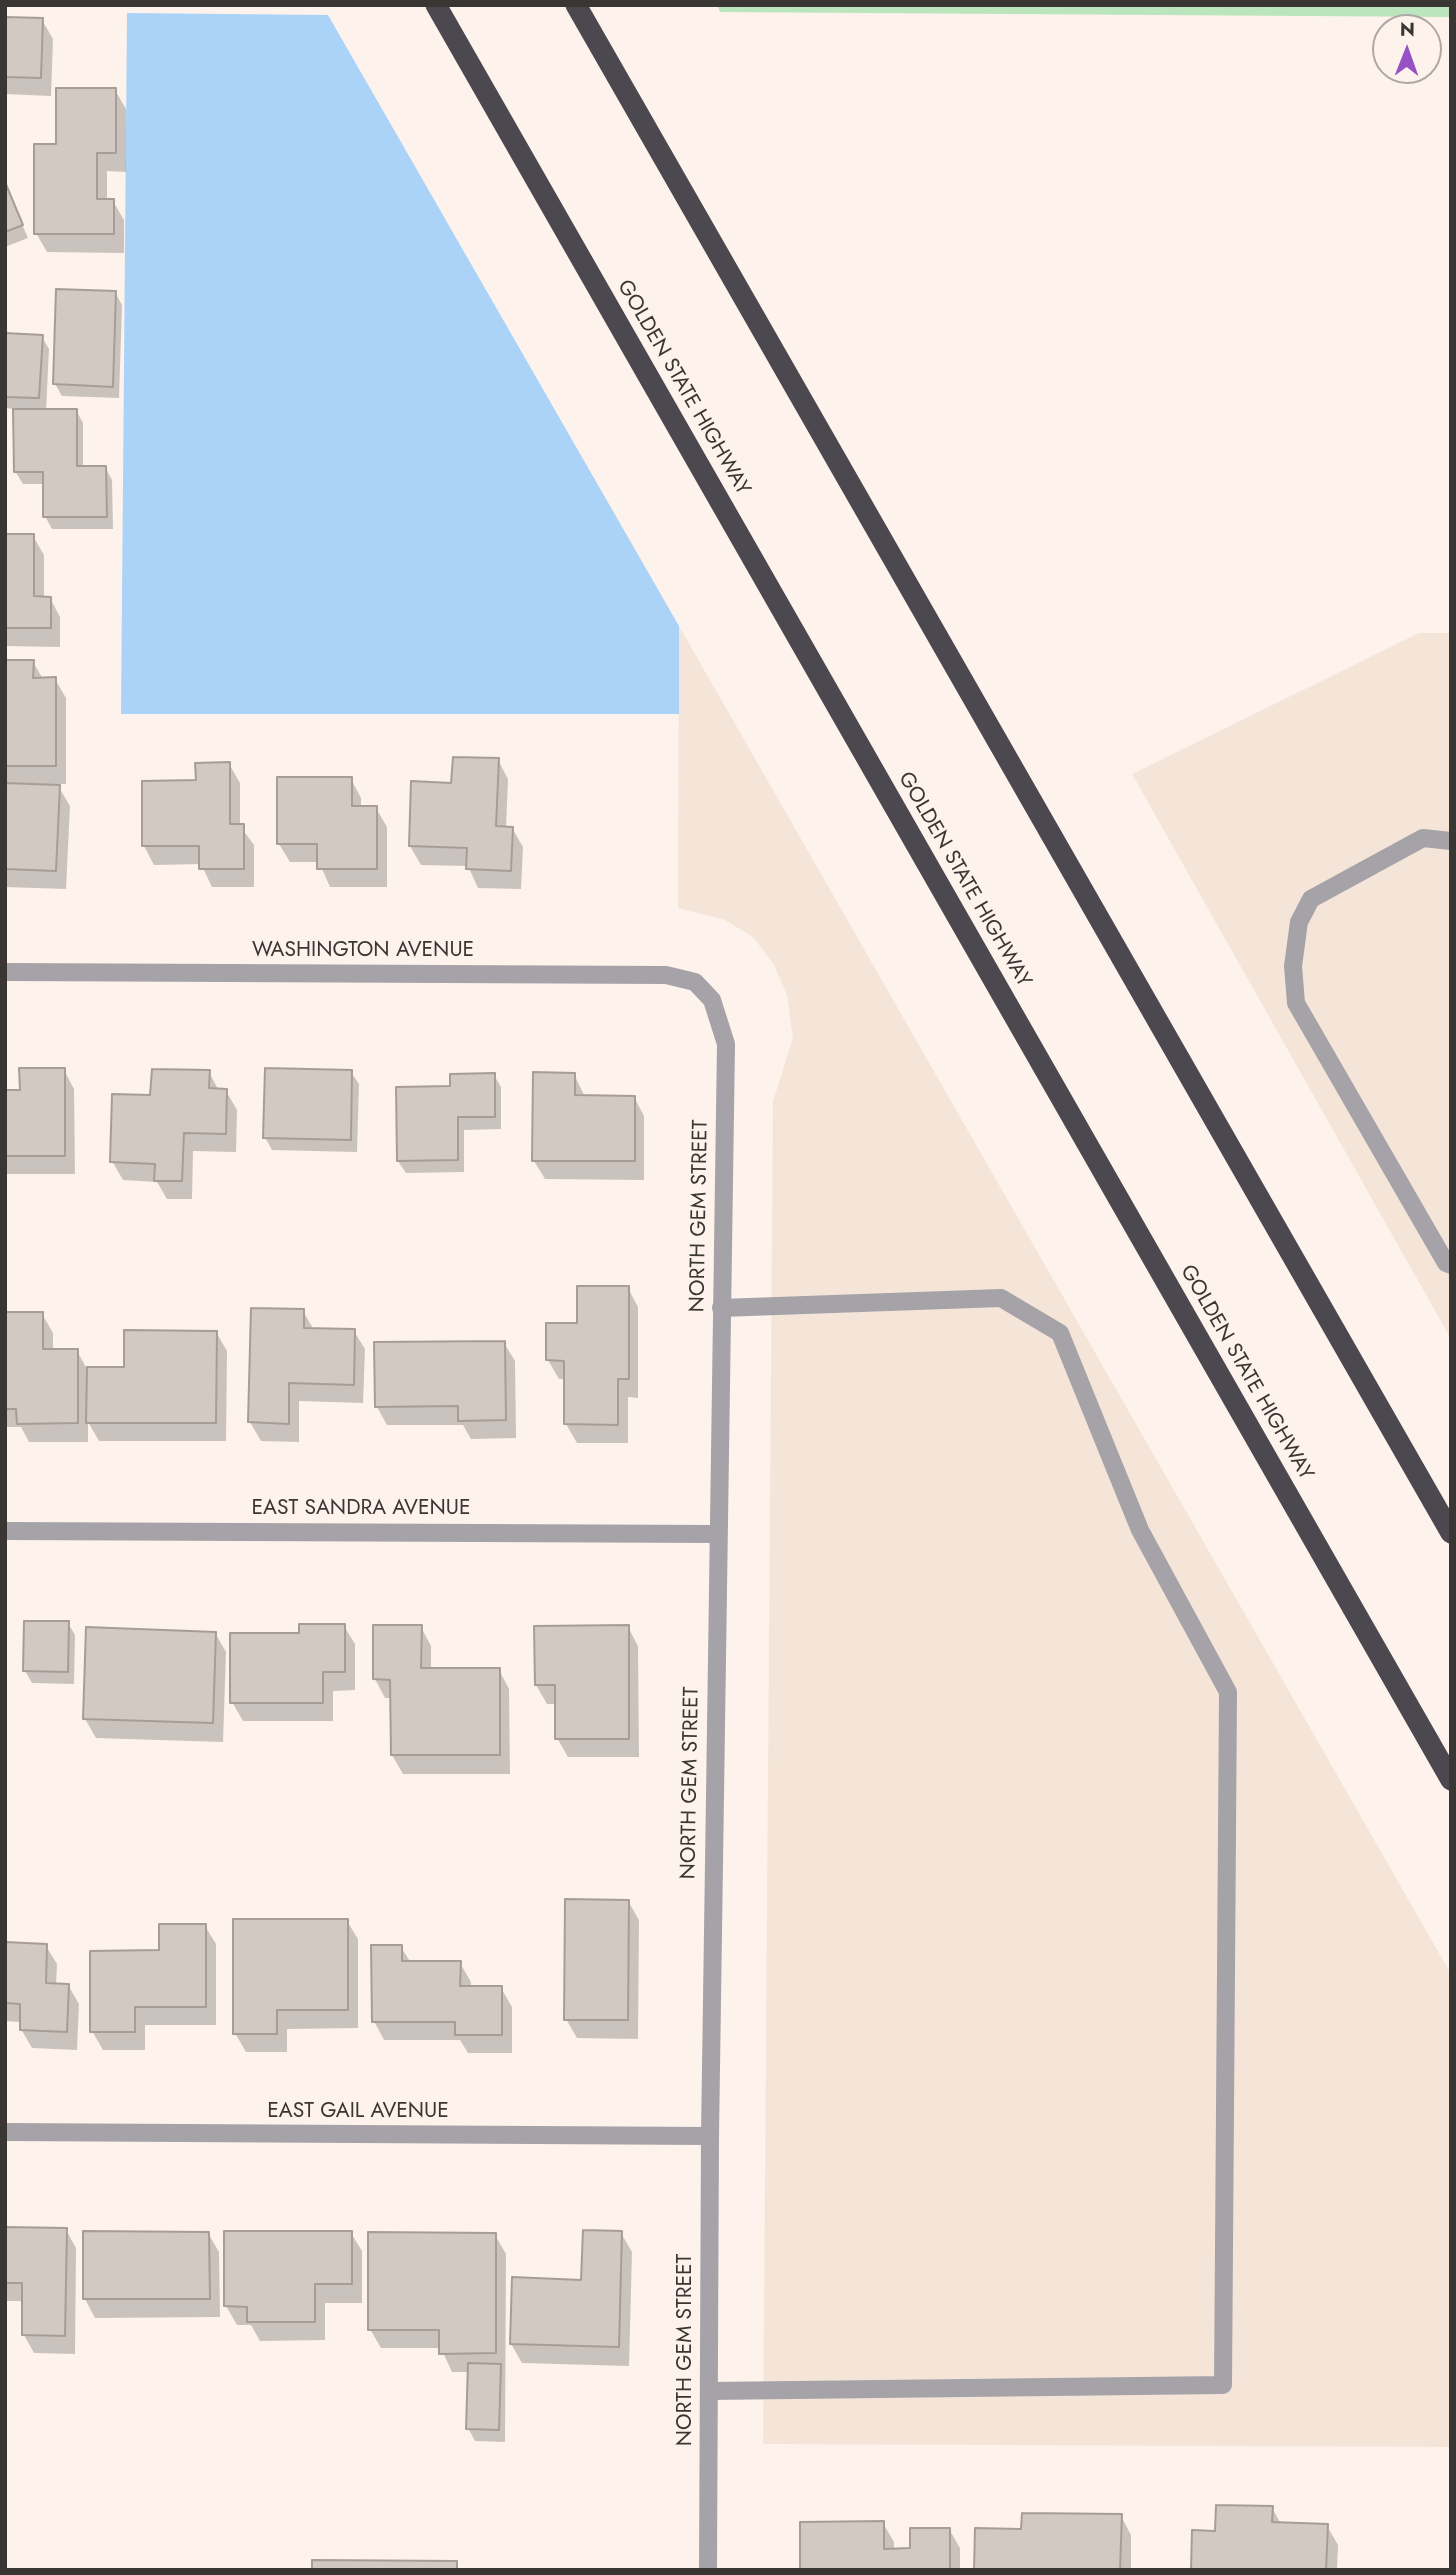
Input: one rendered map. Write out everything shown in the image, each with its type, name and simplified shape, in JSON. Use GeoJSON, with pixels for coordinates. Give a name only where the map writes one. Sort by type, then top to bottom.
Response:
{"type":"FeatureCollection","features":[{"type":"Feature","properties":{"kind":"highway","name":"GOLDEN STATE HIGHWAY"},"geometry":{"type":"LineString","coordinates":[[436,5],[1451,1780]]}},
{"type":"Feature","properties":{"kind":"highway"},"geometry":{"type":"LineString","coordinates":[[576,5],[1451,1533]]}},
{"type":"Feature","properties":{"kind":"street"},"geometry":{"type":"LineString","coordinates":[[1451,841],[1446,838],[1423,838],[1311,899],[1299,922],[1293,966],[1296,1003],[1446,1263],[1451,1265]]}},
{"type":"Feature","properties":{"kind":"street","name":"WASHINGTON AVENUE"},"geometry":{"type":"LineString","coordinates":[[5,972],[666,975],[695,982],[712,1000]]}},
{"type":"Feature","properties":{"kind":"street","name":"NORTH GEM STREET"},"geometry":{"type":"LineString","coordinates":[[708,2570],[717,1534],[726,1044],[712,1000]]}},
{"type":"Feature","properties":{"kind":"street"},"geometry":{"type":"LineString","coordinates":[[709,2391],[1223,2385],[1228,1692],[1140,1530],[1060,1333],[1001,1298],[721,1308]]}},
{"type":"Feature","properties":{"kind":"street","name":"EAST SANDRA AVENUE"},"geometry":{"type":"LineString","coordinates":[[5,1531],[717,1534]]}},
{"type":"Feature","properties":{"kind":"street","name":"EAST GAIL AVENUE"},"geometry":{"type":"LineString","coordinates":[[5,2133],[710,2136]]}},
{"type":"Feature","properties":{"kind":"shaded area"},"geometry":{"type":"Polygon","coordinates":[[[679,626],[1451,1974],[1451,2447],[763,2444],[773,1101],[793,1038],[787,995],[774,965],[753,937],[725,920],[678,908],[679,626]]]}},
{"type":"Feature","properties":{"kind":"shaded area"},"geometry":{"type":"Polygon","coordinates":[[[1419,633],[1451,633],[1451,1339],[1132,774],[1419,633]]]}},
{"type":"Feature","properties":{"kind":"green space"},"geometry":{"type":"Polygon","coordinates":[[[717,5],[1451,5],[1451,17],[1442,17],[1442,14],[1372,14],[1372,16],[720,12],[717,5]]]}},
{"type":"Feature","properties":{"kind":"water"},"geometry":{"type":"Polygon","coordinates":[[[127,13],[328,15],[679,626],[679,714],[121,714],[127,13]]]}},
{"type":"Feature","properties":{"kind":"building"},"geometry":{"type":"Polygon","coordinates":[[[5,17],[43,18],[41,78],[5,77],[5,17]]]}},
{"type":"Feature","properties":{"kind":"building"},"geometry":{"type":"Polygon","coordinates":[[[56,88],[116,88],[116,153],[97,153],[97,199],[114,199],[114,234],[34,234],[34,144],[56,144],[56,88]]]}},
{"type":"Feature","properties":{"kind":"building"},"geometry":{"type":"Polygon","coordinates":[[[5,182],[23,225],[5,232],[5,182]]]}},
{"type":"Feature","properties":{"kind":"building"},"geometry":{"type":"Polygon","coordinates":[[[56,289],[116,291],[113,387],[53,384],[56,289]]]}},
{"type":"Feature","properties":{"kind":"building"},"geometry":{"type":"Polygon","coordinates":[[[5,333],[43,335],[39,398],[5,397],[5,333]]]}},
{"type":"Feature","properties":{"kind":"building"},"geometry":{"type":"Polygon","coordinates":[[[13,409],[77,409],[77,466],[106,466],[107,517],[43,517],[43,472],[14,472],[13,409]]]}},
{"type":"Feature","properties":{"kind":"building"},"geometry":{"type":"Polygon","coordinates":[[[5,534],[34,534],[34,596],[51,597],[51,628],[5,628],[5,534]]]}},
{"type":"Feature","properties":{"kind":"building"},"geometry":{"type":"Polygon","coordinates":[[[5,660],[34,660],[33,678],[56,677],[56,766],[5,766],[5,660]]]}},
{"type":"Feature","properties":{"kind":"building"},"geometry":{"type":"Polygon","coordinates":[[[453,757],[499,758],[496,826],[513,827],[511,871],[466,869],[467,848],[409,846],[411,781],[451,783],[453,757]]]}},
{"type":"Feature","properties":{"kind":"building"},"geometry":{"type":"Polygon","coordinates":[[[230,762],[230,824],[244,824],[244,869],[199,869],[199,846],[142,846],[142,781],[196,780],[195,763],[230,762]]]}},
{"type":"Feature","properties":{"kind":"building"},"geometry":{"type":"Polygon","coordinates":[[[277,777],[352,777],[352,806],[377,806],[377,869],[317,869],[317,844],[277,844],[277,777]]]}},
{"type":"Feature","properties":{"kind":"building"},"geometry":{"type":"Polygon","coordinates":[[[5,783],[60,785],[56,871],[5,869],[5,783]]]}},
{"type":"Feature","properties":{"kind":"building"},"geometry":{"type":"Polygon","coordinates":[[[19,1068],[65,1068],[65,1156],[5,1156],[5,1090],[20,1090],[19,1068]]]}},
{"type":"Feature","properties":{"kind":"building"},"geometry":{"type":"Polygon","coordinates":[[[265,1068],[352,1070],[351,1140],[263,1138],[265,1068]]]}},
{"type":"Feature","properties":{"kind":"building"},"geometry":{"type":"Polygon","coordinates":[[[152,1069],[210,1070],[209,1088],[227,1089],[226,1134],[184,1133],[182,1181],[154,1181],[155,1164],[110,1162],[112,1094],[150,1095],[152,1069]]]}},
{"type":"Feature","properties":{"kind":"building"},"geometry":{"type":"Polygon","coordinates":[[[533,1072],[575,1073],[575,1095],[635,1096],[635,1161],[532,1161],[533,1072]]]}},
{"type":"Feature","properties":{"kind":"building"},"geometry":{"type":"Polygon","coordinates":[[[495,1073],[495,1117],[458,1117],[458,1160],[397,1161],[396,1087],[450,1086],[450,1074],[495,1073]]]}},
{"type":"Feature","properties":{"kind":"building"},"geometry":{"type":"Polygon","coordinates":[[[577,1286],[629,1286],[629,1379],[618,1379],[618,1425],[564,1424],[564,1361],[546,1360],[546,1323],[577,1323],[577,1286]]]}},
{"type":"Feature","properties":{"kind":"building"},"geometry":{"type":"Polygon","coordinates":[[[251,1308],[304,1309],[304,1328],[355,1329],[354,1385],[289,1383],[289,1424],[248,1422],[251,1308]]]}},
{"type":"Feature","properties":{"kind":"building"},"geometry":{"type":"Polygon","coordinates":[[[6,1312],[43,1312],[43,1349],[78,1349],[78,1423],[17,1424],[16,1409],[5,1409],[6,1312]]]}},
{"type":"Feature","properties":{"kind":"building"},"geometry":{"type":"Polygon","coordinates":[[[124,1330],[217,1331],[216,1423],[86,1423],[87,1367],[124,1367],[124,1330]]]}},
{"type":"Feature","properties":{"kind":"building"},"geometry":{"type":"Polygon","coordinates":[[[505,1341],[506,1420],[458,1421],[458,1406],[375,1407],[374,1342],[505,1341]]]}},
{"type":"Feature","properties":{"kind":"building"},"geometry":{"type":"Polygon","coordinates":[[[24,1621],[69,1621],[68,1672],[23,1671],[24,1621]]]}},
{"type":"Feature","properties":{"kind":"building"},"geometry":{"type":"Polygon","coordinates":[[[299,1624],[345,1624],[345,1672],[323,1672],[323,1703],[230,1703],[230,1633],[299,1633],[299,1624]]]}},
{"type":"Feature","properties":{"kind":"building"},"geometry":{"type":"Polygon","coordinates":[[[373,1625],[422,1625],[421,1668],[500,1668],[500,1755],[391,1755],[390,1680],[373,1679],[373,1625]]]}},
{"type":"Feature","properties":{"kind":"building"},"geometry":{"type":"Polygon","coordinates":[[[629,1625],[629,1739],[555,1739],[555,1685],[535,1685],[534,1626],[629,1625]]]}},
{"type":"Feature","properties":{"kind":"building"},"geometry":{"type":"Polygon","coordinates":[[[86,1627],[216,1632],[213,1723],[83,1719],[86,1627]]]}},
{"type":"Feature","properties":{"kind":"building"},"geometry":{"type":"Polygon","coordinates":[[[565,1899],[629,1900],[628,2020],[564,2020],[565,1899]]]}},
{"type":"Feature","properties":{"kind":"building"},"geometry":{"type":"Polygon","coordinates":[[[233,1919],[348,1919],[348,2010],[277,2010],[277,2034],[233,2034],[233,1919]]]}},
{"type":"Feature","properties":{"kind":"building"},"geometry":{"type":"Polygon","coordinates":[[[159,1924],[206,1924],[206,2007],[135,2007],[135,2032],[90,2032],[90,1951],[159,1950],[159,1924]]]}},
{"type":"Feature","properties":{"kind":"building"},"geometry":{"type":"Polygon","coordinates":[[[5,1942],[47,1944],[46,1983],[69,1984],[67,2032],[20,2030],[20,2004],[5,2003],[5,1942]]]}},
{"type":"Feature","properties":{"kind":"building"},"geometry":{"type":"Polygon","coordinates":[[[371,1945],[402,1945],[402,1961],[461,1961],[460,1986],[502,1986],[502,2035],[455,2035],[455,2022],[372,2022],[371,1945]]]}},
{"type":"Feature","properties":{"kind":"building"},"geometry":{"type":"Polygon","coordinates":[[[5,2227],[67,2228],[65,2336],[22,2335],[22,2283],[5,2283],[5,2227]]]}},
{"type":"Feature","properties":{"kind":"building"},"geometry":{"type":"Polygon","coordinates":[[[583,2230],[622,2231],[619,2347],[510,2344],[512,2277],[581,2280],[583,2230]]]}},
{"type":"Feature","properties":{"kind":"building"},"geometry":{"type":"Polygon","coordinates":[[[83,2231],[209,2232],[210,2299],[83,2299],[83,2231]]]}},
{"type":"Feature","properties":{"kind":"building"},"geometry":{"type":"Polygon","coordinates":[[[224,2231],[352,2231],[352,2284],[315,2284],[315,2322],[247,2322],[247,2307],[224,2306],[224,2231]]]}},
{"type":"Feature","properties":{"kind":"building"},"geometry":{"type":"Polygon","coordinates":[[[368,2232],[496,2233],[496,2353],[439,2354],[439,2330],[368,2330],[368,2232]]]}},
{"type":"Feature","properties":{"kind":"building"},"geometry":{"type":"Polygon","coordinates":[[[468,2363],[501,2364],[499,2430],[466,2429],[468,2363]]]}},
{"type":"Feature","properties":{"kind":"building"},"geometry":{"type":"Polygon","coordinates":[[[1216,2505],[1273,2506],[1272,2522],[1328,2524],[1326,2570],[1191,2570],[1192,2530],[1215,2531],[1216,2505]]]}},
{"type":"Feature","properties":{"kind":"building"},"geometry":{"type":"Polygon","coordinates":[[[1022,2513],[1122,2514],[1120,2570],[974,2570],[975,2528],[1021,2529],[1022,2513]]]}},
{"type":"Feature","properties":{"kind":"building"},"geometry":{"type":"Polygon","coordinates":[[[884,2521],[884,2549],[910,2548],[910,2528],[950,2528],[950,2570],[800,2570],[800,2522],[884,2521]]]}},
{"type":"Feature","properties":{"kind":"building"},"geometry":{"type":"Polygon","coordinates":[[[312,2560],[457,2561],[457,2570],[312,2570],[312,2560]]]}}]}
